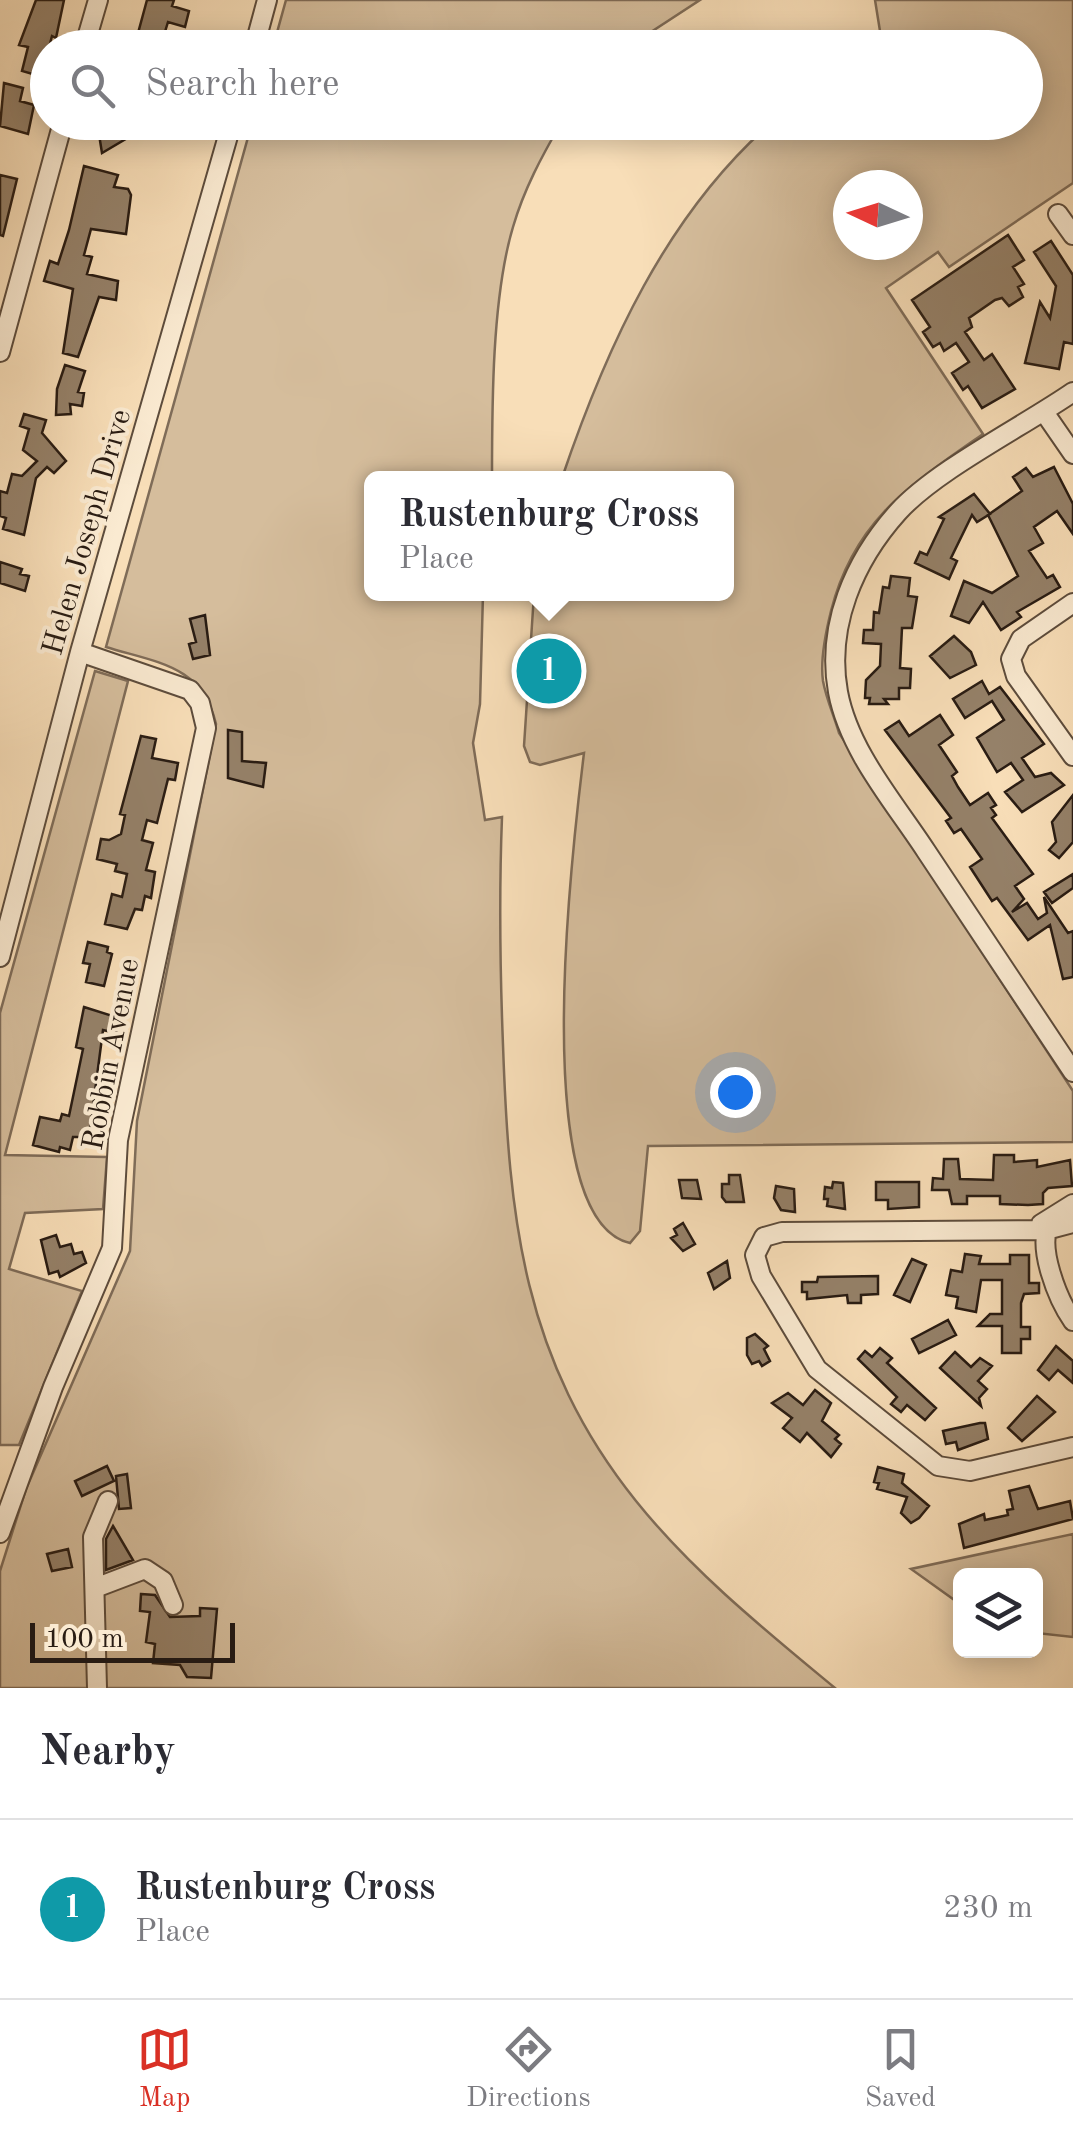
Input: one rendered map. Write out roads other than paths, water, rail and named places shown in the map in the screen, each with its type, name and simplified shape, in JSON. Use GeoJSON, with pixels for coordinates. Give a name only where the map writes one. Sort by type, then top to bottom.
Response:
{"type":"FeatureCollection","features":[{"type":"Feature","properties":{"kind":"street"},"geometry":{"type":"LineString","coordinates":[[89,30],[98,0]]}},
{"type":"Feature","properties":{"kind":"street"},"geometry":{"type":"LineString","coordinates":[[259,30],[267,0]]}},
{"type":"Feature","properties":{"kind":"street"},"geometry":{"type":"LineString","coordinates":[[0,352],[58,140]]}},
{"type":"Feature","properties":{"kind":"street","name":"Helen Joseph Drive"},"geometry":{"type":"LineString","coordinates":[[0,957],[80,652],[227,140]]}},
{"type":"Feature","properties":{"kind":"street"},"geometry":{"type":"LineString","coordinates":[[1058,214],[1073,235]]}},
{"type":"Feature","properties":{"kind":"street"},"geometry":{"type":"LineString","coordinates":[[0,270],[20,276]]}},
{"type":"Feature","properties":{"kind":"street"},"geometry":{"type":"LineString","coordinates":[[1073,392],[926,489],[886,526],[865,556],[848,592],[837,627],[835,664],[838,694],[862,755],[1073,1072]]}},
{"type":"Feature","properties":{"kind":"street"},"geometry":{"type":"LineString","coordinates":[[1044,412],[1073,454]]}},
{"type":"Feature","properties":{"kind":"street"},"geometry":{"type":"LineString","coordinates":[[1073,603],[1021,638],[1011,660],[1026,691],[1073,756]]}},
{"type":"Feature","properties":{"kind":"street","name":"Robbin Avenue"},"geometry":{"type":"LineString","coordinates":[[0,1533],[52,1387],[112,1248],[118,1140],[206,728],[200,703],[190,690],[80,652]]}},
{"type":"Feature","properties":{"kind":"street"},"geometry":{"type":"LineString","coordinates":[[1044,1225],[1073,1204]]}},
{"type":"Feature","properties":{"kind":"street"},"geometry":{"type":"LineString","coordinates":[[1073,1223],[772,1234],[758,1244],[756,1265],[818,1369],[938,1466],[970,1470],[1073,1447]]}},
{"type":"Feature","properties":{"kind":"street"},"geometry":{"type":"LineString","coordinates":[[1044,1225],[1060,1296],[1073,1320]]}},
{"type":"Feature","properties":{"kind":"street"},"geometry":{"type":"LineString","coordinates":[[98,1688],[93,1537],[108,1501]]}},
{"type":"Feature","properties":{"kind":"street"},"geometry":{"type":"LineString","coordinates":[[96,1588],[144,1569],[163,1581],[173,1605]]}},
{"type":"Feature","properties":{"kind":"place","name":"Rustenburg Cross"},"geometry":{"type":"Point","coordinates":[549,671]}}]}
